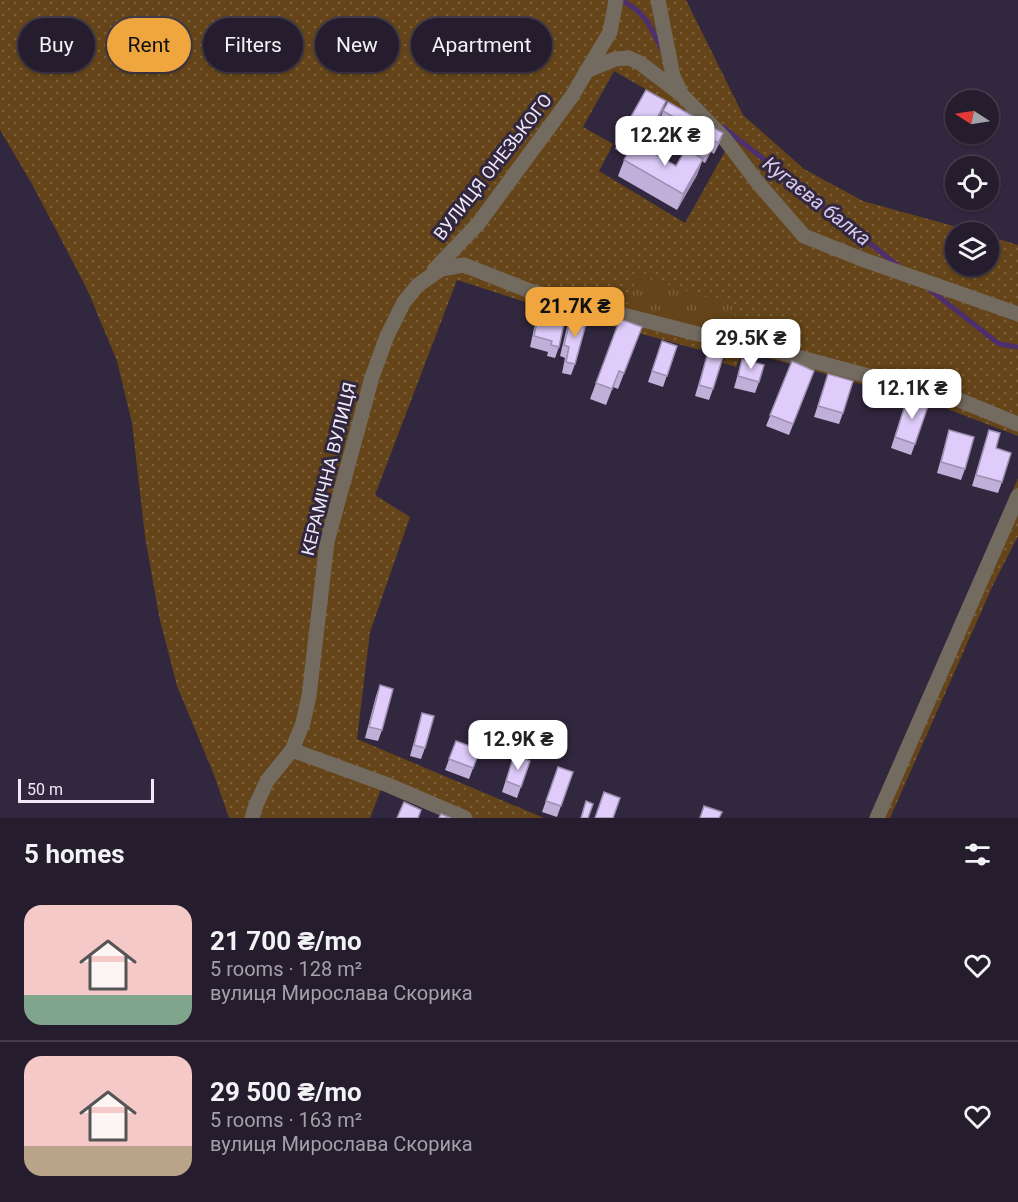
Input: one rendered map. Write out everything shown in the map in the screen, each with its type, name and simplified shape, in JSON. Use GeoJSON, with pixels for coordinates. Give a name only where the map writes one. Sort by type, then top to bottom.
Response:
{"type":"FeatureCollection","features":[{"type":"Feature","properties":{"kind":"street","name":"ВУЛИЦЯ ОНЕЗЬКОГО"},"geometry":{"type":"LineString","coordinates":[[418,285],[446,260],[478,224],[572,96],[610,33],[616,0]]}},
{"type":"Feature","properties":{"kind":"street"},"geometry":{"type":"LineString","coordinates":[[658,0],[673,76],[682,95]]}},
{"type":"Feature","properties":{"kind":"street"},"geometry":{"type":"LineString","coordinates":[[586,71],[615,59],[628,58],[640,63],[682,95],[724,138],[758,183],[804,236],[1018,314]]}},
{"type":"Feature","properties":{"kind":"street","name":"КЕРАМІЧНА ВУЛИЦЯ"},"geometry":{"type":"LineString","coordinates":[[252,818],[255,805],[267,781],[292,750],[303,723],[309,696],[327,542],[372,377],[387,336],[404,302],[418,285],[441,269],[464,265],[530,291],[698,334],[741,342],[958,400],[1018,424]]}},
{"type":"Feature","properties":{"kind":"street"},"geometry":{"type":"LineString","coordinates":[[877,818],[1018,496]]}},
{"type":"Feature","properties":{"kind":"street"},"geometry":{"type":"LineString","coordinates":[[292,750],[388,785],[465,818]]}},
{"type":"Feature","properties":{"kind":"green space"},"geometry":{"type":"Polygon","coordinates":[[[0,0],[686,0],[743,115],[804,169],[863,201],[945,224],[945,276],[999,276],[999,239],[1018,245],[1018,436],[942,407],[743,351],[736,367],[723,363],[727,351],[703,343],[700,350],[522,301],[457,280],[375,495],[410,517],[370,632],[357,739],[544,818],[458,818],[382,787],[370,818],[229,818],[214,775],[177,686],[159,616],[145,536],[132,423],[117,361],[87,289],[32,184],[0,130],[0,0]],[[614,71],[583,127],[613,144],[599,171],[685,223],[732,139],[614,71]]]}},
{"type":"Feature","properties":{"kind":"green space"},"geometry":{"type":"Polygon","coordinates":[[[638,275],[737,307],[730,334],[627,309],[638,275]]]}},
{"type":"Feature","properties":{"kind":"green space"},"geometry":{"type":"Polygon","coordinates":[[[1018,478],[1018,536],[993,585],[890,818],[869,818],[1018,478]]]}},
{"type":"Feature","properties":{"kind":"building"},"geometry":{"type":"Polygon","coordinates":[[[646,90],[666,101],[647,132],[650,134],[644,147],[634,142],[632,145],[619,138],[646,90]]]}},
{"type":"Feature","properties":{"kind":"building"},"geometry":{"type":"Polygon","coordinates":[[[668,102],[723,133],[718,143],[715,141],[709,152],[698,146],[701,141],[675,127],[679,120],[663,111],[668,102]]]}},
{"type":"Feature","properties":{"kind":"building"},"geometry":{"type":"Polygon","coordinates":[[[634,142],[676,166],[686,149],[703,159],[683,194],[624,160],[634,142]]]}},
{"type":"Feature","properties":{"kind":"building"},"geometry":{"type":"Polygon","coordinates":[[[540,308],[550,311],[548,318],[558,320],[560,313],[566,314],[559,347],[551,345],[552,341],[534,336],[540,308]]]}},
{"type":"Feature","properties":{"kind":"building"},"geometry":{"type":"Polygon","coordinates":[[[571,316],[587,320],[575,364],[566,362],[569,347],[564,345],[571,316]]]}},
{"type":"Feature","properties":{"kind":"building"},"geometry":{"type":"Polygon","coordinates":[[[620,319],[642,327],[624,373],[619,371],[612,389],[596,383],[620,319]]]}},
{"type":"Feature","properties":{"kind":"building"},"geometry":{"type":"Polygon","coordinates":[[[662,341],[677,346],[667,376],[652,371],[662,341]]]}},
{"type":"Feature","properties":{"kind":"building"},"geometry":{"type":"Polygon","coordinates":[[[708,352],[723,357],[713,389],[699,385],[708,352]]]}},
{"type":"Feature","properties":{"kind":"building"},"geometry":{"type":"Polygon","coordinates":[[[742,359],[764,365],[759,382],[738,376],[742,359]]]}},
{"type":"Feature","properties":{"kind":"building"},"geometry":{"type":"Polygon","coordinates":[[[792,361],[814,371],[793,424],[770,415],[792,361]]]}},
{"type":"Feature","properties":{"kind":"building"},"geometry":{"type":"Polygon","coordinates":[[[828,374],[853,381],[843,413],[818,406],[828,374]]]}},
{"type":"Feature","properties":{"kind":"building"},"geometry":{"type":"Polygon","coordinates":[[[908,396],[929,403],[915,444],[895,437],[908,396]]]}},
{"type":"Feature","properties":{"kind":"building"},"geometry":{"type":"Polygon","coordinates":[[[949,430],[974,437],[965,469],[941,462],[949,430]]]}},
{"type":"Feature","properties":{"kind":"building"},"geometry":{"type":"Polygon","coordinates":[[[989,430],[1000,433],[996,448],[1011,453],[1002,482],[976,475],[989,430]]]}},
{"type":"Feature","properties":{"kind":"building"},"geometry":{"type":"Polygon","coordinates":[[[380,685],[393,689],[382,730],[369,727],[380,685]]]}},
{"type":"Feature","properties":{"kind":"building"},"geometry":{"type":"Polygon","coordinates":[[[422,713],[434,716],[425,748],[414,745],[422,713]]]}},
{"type":"Feature","properties":{"kind":"building"},"geometry":{"type":"Polygon","coordinates":[[[456,741],[480,750],[473,768],[449,759],[456,741]]]}},
{"type":"Feature","properties":{"kind":"building"},"geometry":{"type":"Polygon","coordinates":[[[514,755],[530,761],[521,787],[506,781],[514,755]]]}},
{"type":"Feature","properties":{"kind":"building"},"geometry":{"type":"Polygon","coordinates":[[[558,767],[573,772],[561,806],[546,801],[558,767]]]}},
{"type":"Feature","properties":{"kind":"building"},"geometry":{"type":"Polygon","coordinates":[[[604,792],[620,798],[613,818],[595,818],[604,792]]]}},
{"type":"Feature","properties":{"kind":"building"},"geometry":{"type":"Polygon","coordinates":[[[586,801],[593,804],[588,818],[581,818],[586,801]]]}},
{"type":"Feature","properties":{"kind":"building"},"geometry":{"type":"Polygon","coordinates":[[[404,802],[421,810],[418,818],[397,818],[404,802]]]}},
{"type":"Feature","properties":{"kind":"building"},"geometry":{"type":"Polygon","coordinates":[[[704,806],[722,812],[719,818],[700,818],[704,806]]]}},
{"type":"Feature","properties":{"kind":"building"},"geometry":{"type":"Polygon","coordinates":[[[441,814],[451,818],[439,818],[441,814]]]}},
{"type":"Feature","properties":{"kind":"waterway","name":"Кугаєва балка"},"geometry":{"type":"LineString","coordinates":[[621,0],[642,15],[662,50]]}},
{"type":"Feature","properties":{"kind":"waterway","name":"Кугаєва балка"},"geometry":{"type":"LineString","coordinates":[[723,127],[901,268]]}},
{"type":"Feature","properties":{"kind":"waterway","name":"Кугаєва балка"},"geometry":{"type":"LineString","coordinates":[[928,288],[999,344],[1018,347]]}}]}
